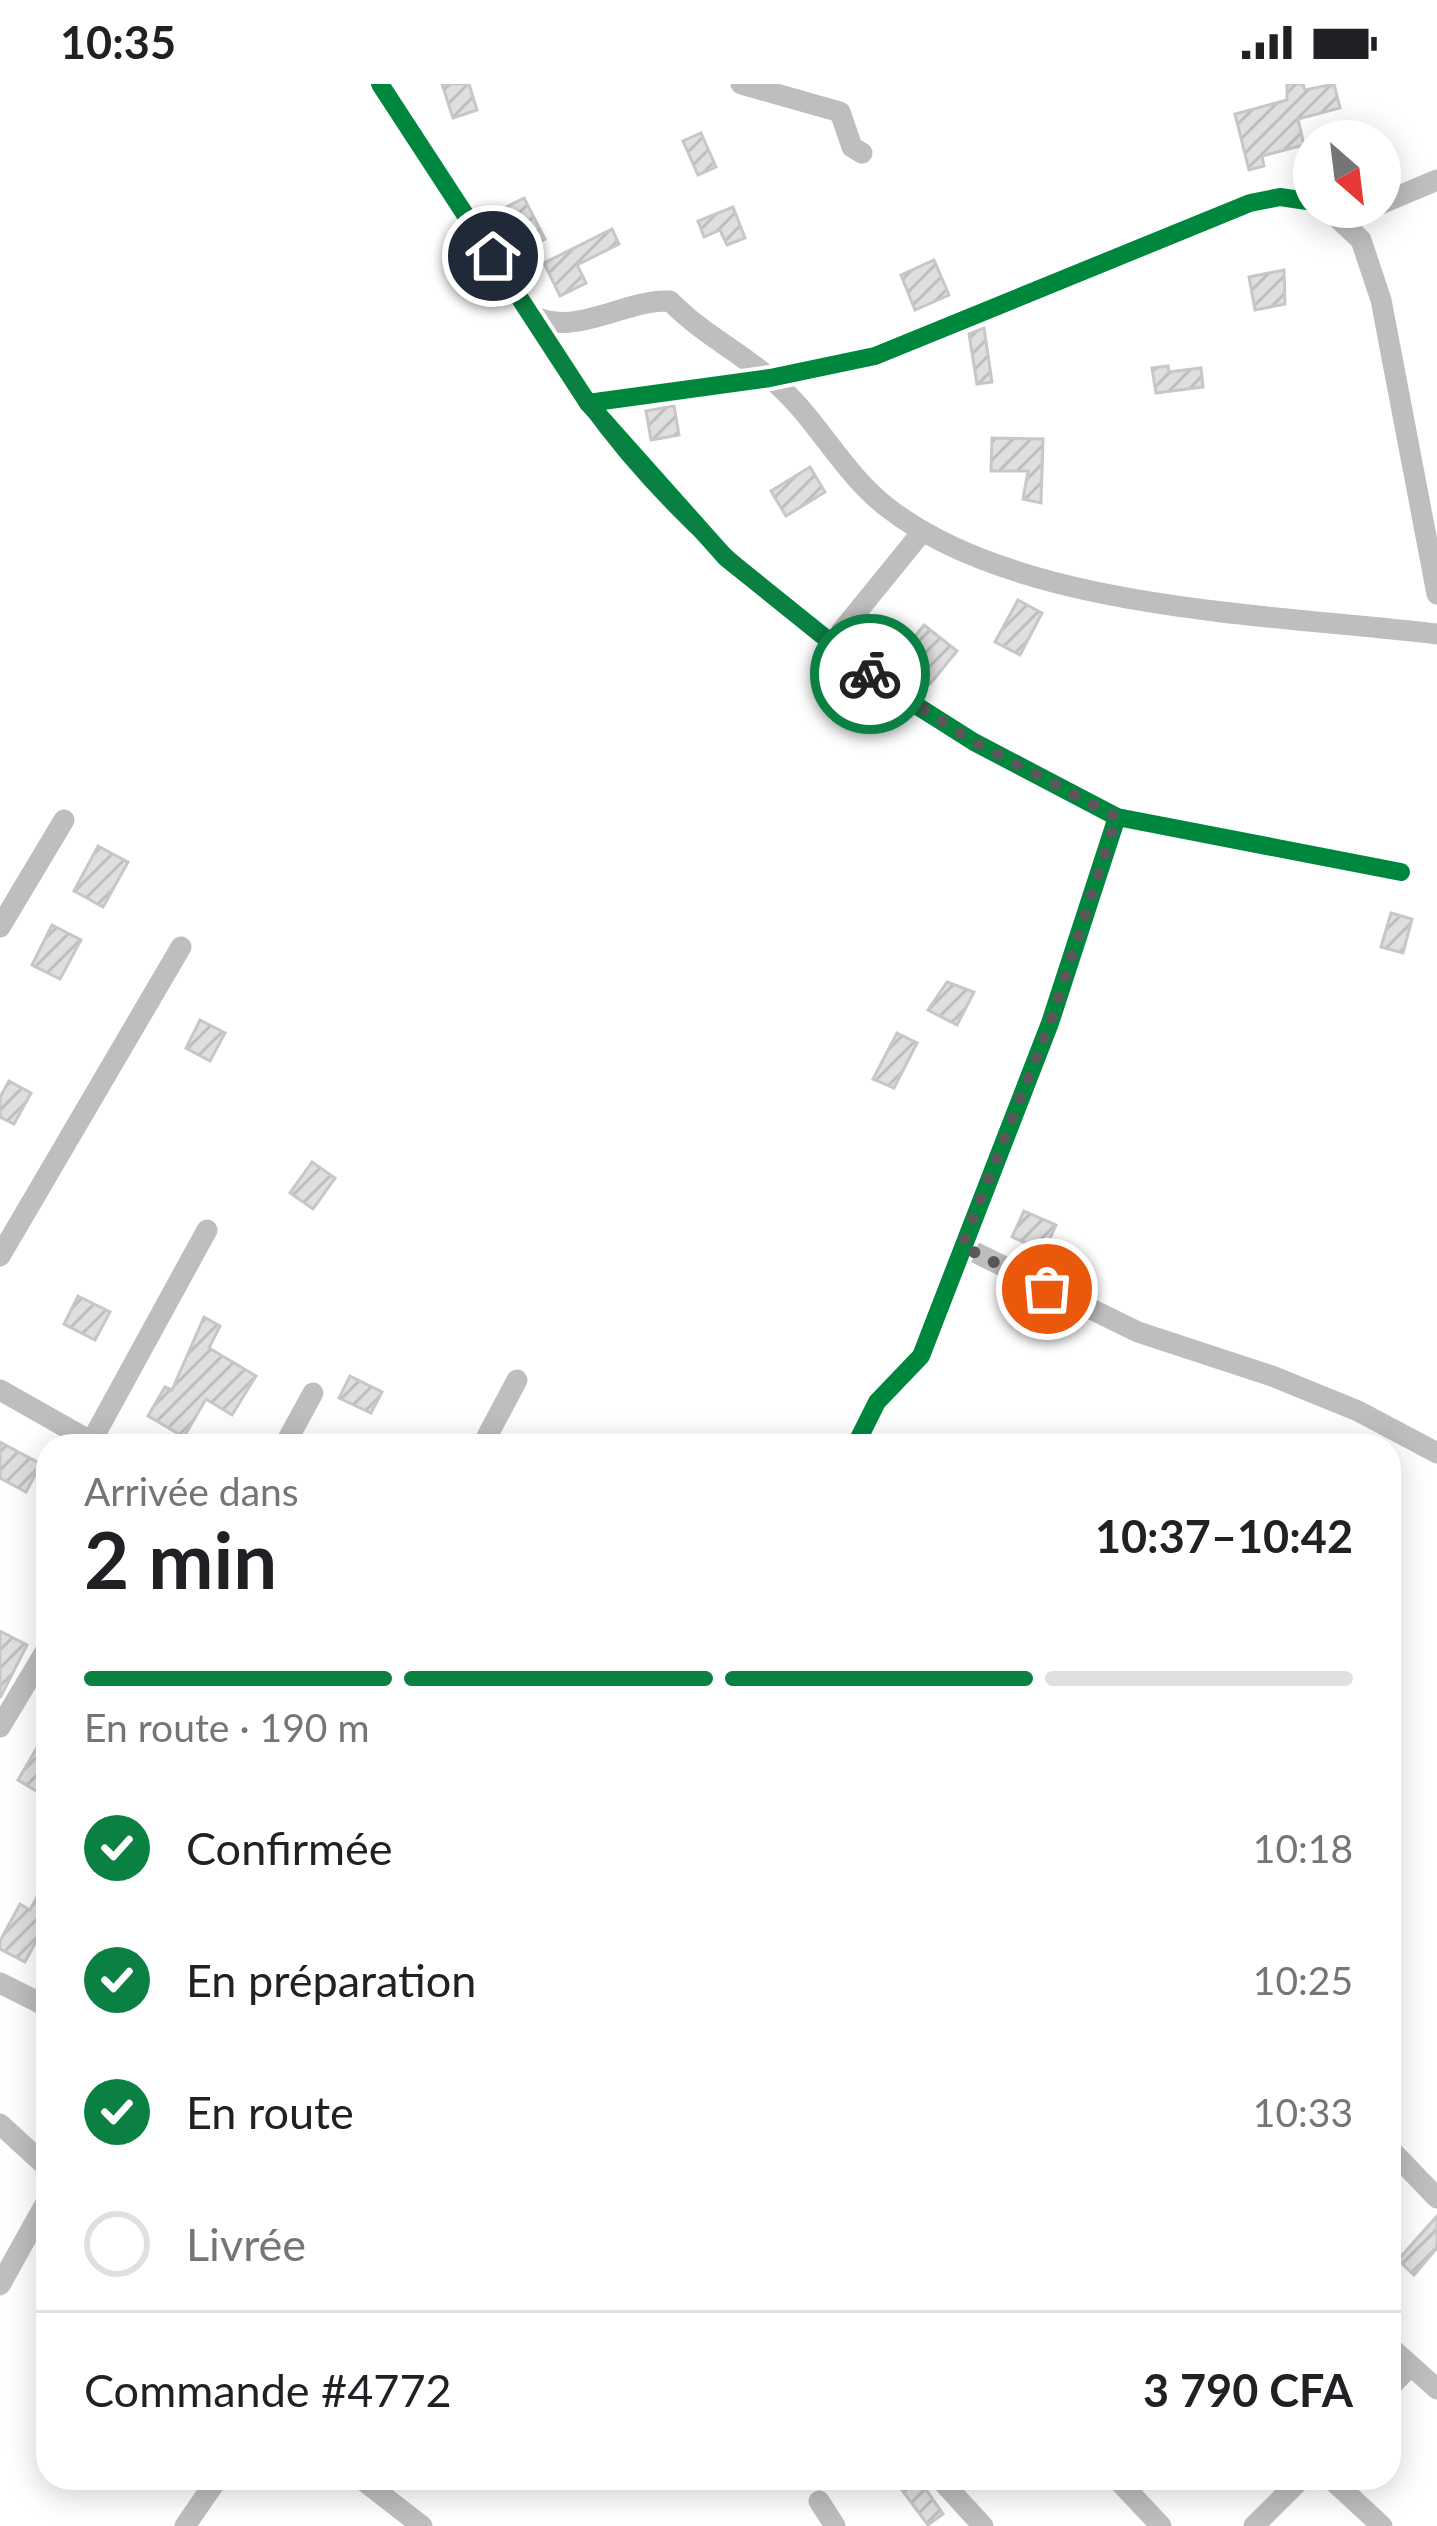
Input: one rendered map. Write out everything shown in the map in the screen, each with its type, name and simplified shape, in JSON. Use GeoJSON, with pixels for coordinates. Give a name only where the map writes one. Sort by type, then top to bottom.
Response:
{"type":"FeatureCollection","features":[{"type":"Feature","properties":{"kind":"street"},"geometry":{"type":"LineString","coordinates":[[380,84],[588,404],[726,558],[831,644],[974,742],[1117,817],[1401,872]]}},
{"type":"Feature","properties":{"kind":"street"},"geometry":{"type":"LineString","coordinates":[[741,84],[840,112],[852,147],[862,153]]}},
{"type":"Feature","properties":{"kind":"street"},"geometry":{"type":"LineString","coordinates":[[1401,195],[1437,180]]}},
{"type":"Feature","properties":{"kind":"street"},"geometry":{"type":"LineString","coordinates":[[588,404],[770,378],[875,356],[1250,203],[1293,199]]}},
{"type":"Feature","properties":{"kind":"street"},"geometry":{"type":"LineString","coordinates":[[1349,228],[1361,240],[1382,300],[1437,594]]}},
{"type":"Feature","properties":{"kind":"street"},"geometry":{"type":"LineString","coordinates":[[535,317],[553,323],[586,320],[629,305],[670,301],[703,334],[770,378],[853,477],[922,532],[1029,575],[1106,592],[1437,634]]}},
{"type":"Feature","properties":{"kind":"street"},"geometry":{"type":"LineString","coordinates":[[831,644],[922,532]]}},
{"type":"Feature","properties":{"kind":"street"},"geometry":{"type":"LineString","coordinates":[[861,1434],[877,1402],[921,1356],[1050,1023],[1117,817]]}},
{"type":"Feature","properties":{"kind":"street"},"geometry":{"type":"LineString","coordinates":[[0,927],[64,820]]}},
{"type":"Feature","properties":{"kind":"street"},"geometry":{"type":"LineString","coordinates":[[0,1256],[181,947]]}},
{"type":"Feature","properties":{"kind":"street"},"geometry":{"type":"LineString","coordinates":[[100,1434],[207,1229]]}},
{"type":"Feature","properties":{"kind":"street"},"geometry":{"type":"LineString","coordinates":[[962,1246],[1138,1332],[1272,1376],[1396,1434]]}},
{"type":"Feature","properties":{"kind":"street"},"geometry":{"type":"LineString","coordinates":[[488,1434],[517,1380]]}},
{"type":"Feature","properties":{"kind":"street"},"geometry":{"type":"LineString","coordinates":[[0,1390],[77,1434]]}},
{"type":"Feature","properties":{"kind":"street"},"geometry":{"type":"LineString","coordinates":[[291,1434],[313,1393]]}},
{"type":"Feature","properties":{"kind":"street"},"geometry":{"type":"LineString","coordinates":[[1401,1436],[1437,1453]]}},
{"type":"Feature","properties":{"kind":"street"},"geometry":{"type":"LineString","coordinates":[[0,1727],[36,1667]]}},
{"type":"Feature","properties":{"kind":"street"},"geometry":{"type":"LineString","coordinates":[[0,1983],[36,2002]]}},
{"type":"Feature","properties":{"kind":"street"},"geometry":{"type":"LineString","coordinates":[[0,2124],[36,2157]]}},
{"type":"Feature","properties":{"kind":"street"},"geometry":{"type":"LineString","coordinates":[[1401,2160],[1437,2198]]}},
{"type":"Feature","properties":{"kind":"street"},"geometry":{"type":"LineString","coordinates":[[0,2284],[36,2220]]}},
{"type":"Feature","properties":{"kind":"street"},"geometry":{"type":"LineString","coordinates":[[1401,2357],[1437,2389]]}},
{"type":"Feature","properties":{"kind":"street"},"geometry":{"type":"LineString","coordinates":[[1401,2376],[1411,2366]]}},
{"type":"Feature","properties":{"kind":"street"},"geometry":{"type":"LineString","coordinates":[[185,2526],[210,2490]]}},
{"type":"Feature","properties":{"kind":"street"},"geometry":{"type":"LineString","coordinates":[[376,2490],[422,2526]]}},
{"type":"Feature","properties":{"kind":"street"},"geometry":{"type":"LineString","coordinates":[[950,2490],[983,2526]]}},
{"type":"Feature","properties":{"kind":"street"},"geometry":{"type":"LineString","coordinates":[[1128,2490],[1162,2526]]}},
{"type":"Feature","properties":{"kind":"street"},"geometry":{"type":"LineString","coordinates":[[1254,2526],[1290,2490]]}},
{"type":"Feature","properties":{"kind":"street"},"geometry":{"type":"LineString","coordinates":[[1343,2490],[1382,2526]]}},
{"type":"Feature","properties":{"kind":"street"},"geometry":{"type":"LineString","coordinates":[[819,2501],[835,2526]]}},
{"type":"Feature","properties":{"kind":"building"},"geometry":{"type":"Polygon","coordinates":[[[442,84],[469,84],[477,110],[453,118],[442,84]]]}},
{"type":"Feature","properties":{"kind":"building"},"geometry":{"type":"Polygon","coordinates":[[[1287,84],[1303,84],[1305,90],[1334,84],[1340,108],[1293,120],[1293,148],[1262,156],[1264,166],[1249,170],[1235,114],[1287,100],[1287,84]]]}},
{"type":"Feature","properties":{"kind":"building"},"geometry":{"type":"Polygon","coordinates":[[[701,133],[716,167],[698,175],[683,141],[701,133]]]}},
{"type":"Feature","properties":{"kind":"building"},"geometry":{"type":"Polygon","coordinates":[[[524,198],[545,239],[516,254],[495,213],[524,198]]]}},
{"type":"Feature","properties":{"kind":"building"},"geometry":{"type":"Polygon","coordinates":[[[733,207],[745,238],[727,245],[720,230],[704,237],[698,221],[733,207]]]}},
{"type":"Feature","properties":{"kind":"building"},"geometry":{"type":"Polygon","coordinates":[[[612,229],[619,244],[577,265],[586,283],[560,296],[544,263],[612,229]]]}},
{"type":"Feature","properties":{"kind":"building"},"geometry":{"type":"Polygon","coordinates":[[[934,260],[949,295],[915,310],[901,275],[934,260]]]}},
{"type":"Feature","properties":{"kind":"building"},"geometry":{"type":"Polygon","coordinates":[[[1284,270],[1285,304],[1255,310],[1249,277],[1284,270]]]}},
{"type":"Feature","properties":{"kind":"building"},"geometry":{"type":"Polygon","coordinates":[[[984,328],[992,382],[977,384],[969,334],[984,328]]]}},
{"type":"Feature","properties":{"kind":"building"},"geometry":{"type":"Polygon","coordinates":[[[1168,366],[1169,372],[1201,368],[1203,387],[1156,393],[1152,368],[1168,366]]]}},
{"type":"Feature","properties":{"kind":"building"},"geometry":{"type":"Polygon","coordinates":[[[674,406],[679,435],[651,440],[646,411],[674,406]]]}},
{"type":"Feature","properties":{"kind":"building"},"geometry":{"type":"Polygon","coordinates":[[[992,438],[1043,439],[1041,503],[1023,499],[1028,471],[991,471],[992,438]]]}},
{"type":"Feature","properties":{"kind":"building"},"geometry":{"type":"Polygon","coordinates":[[[810,467],[825,492],[786,516],[771,491],[810,467]]]}},
{"type":"Feature","properties":{"kind":"building"},"geometry":{"type":"Polygon","coordinates":[[[1018,600],[1042,613],[1020,655],[995,642],[1018,600]]]}},
{"type":"Feature","properties":{"kind":"building"},"geometry":{"type":"Polygon","coordinates":[[[924,625],[957,651],[930,684],[916,673],[921,666],[902,652],[924,625]]]}},
{"type":"Feature","properties":{"kind":"building"},"geometry":{"type":"Polygon","coordinates":[[[98,846],[128,862],[103,907],[74,891],[98,846]]]}},
{"type":"Feature","properties":{"kind":"building"},"geometry":{"type":"Polygon","coordinates":[[[1391,913],[1412,919],[1403,953],[1381,947],[1391,913]]]}},
{"type":"Feature","properties":{"kind":"building"},"geometry":{"type":"Polygon","coordinates":[[[52,925],[81,940],[60,979],[32,965],[52,925]]]}},
{"type":"Feature","properties":{"kind":"building"},"geometry":{"type":"Polygon","coordinates":[[[947,982],[974,992],[957,1025],[928,1010],[947,982]]]}},
{"type":"Feature","properties":{"kind":"building"},"geometry":{"type":"Polygon","coordinates":[[[200,1020],[225,1033],[210,1061],[186,1048],[200,1020]]]}},
{"type":"Feature","properties":{"kind":"building"},"geometry":{"type":"Polygon","coordinates":[[[897,1033],[917,1043],[894,1088],[873,1079],[897,1033]]]}},
{"type":"Feature","properties":{"kind":"building"},"geometry":{"type":"Polygon","coordinates":[[[9,1081],[31,1093],[14,1124],[0,1117],[0,1097],[9,1081]]]}},
{"type":"Feature","properties":{"kind":"building"},"geometry":{"type":"Polygon","coordinates":[[[312,1162],[335,1178],[313,1209],[290,1193],[312,1162]]]}},
{"type":"Feature","properties":{"kind":"building"},"geometry":{"type":"Polygon","coordinates":[[[1024,1211],[1056,1225],[1044,1251],[1012,1237],[1024,1211]]]}},
{"type":"Feature","properties":{"kind":"building"},"geometry":{"type":"Polygon","coordinates":[[[78,1296],[110,1312],[95,1340],[64,1324],[78,1296]]]}},
{"type":"Feature","properties":{"kind":"building"},"geometry":{"type":"Polygon","coordinates":[[[204,1317],[220,1326],[209,1348],[256,1376],[232,1415],[206,1399],[186,1434],[148,1416],[165,1387],[172,1390],[204,1317]]]}},
{"type":"Feature","properties":{"kind":"building"},"geometry":{"type":"Polygon","coordinates":[[[350,1376],[382,1392],[371,1413],[339,1398],[350,1376]]]}},
{"type":"Feature","properties":{"kind":"building"},"geometry":{"type":"Polygon","coordinates":[[[0,1442],[36,1461],[36,1473],[26,1492],[0,1478],[0,1442]]]}},
{"type":"Feature","properties":{"kind":"building"},"geometry":{"type":"Polygon","coordinates":[[[0,1631],[27,1645],[0,1698],[0,1631]]]}},
{"type":"Feature","properties":{"kind":"building"},"geometry":{"type":"Polygon","coordinates":[[[36,1749],[36,1791],[18,1780],[36,1749]]]}},
{"type":"Feature","properties":{"kind":"building"},"geometry":{"type":"Polygon","coordinates":[[[36,1899],[36,1941],[25,1962],[0,1949],[0,1941],[20,1904],[30,1910],[36,1899]]]}},
{"type":"Feature","properties":{"kind":"building"},"geometry":{"type":"Polygon","coordinates":[[[1437,2216],[1437,2248],[1414,2275],[1401,2257],[1437,2216]]]}},
{"type":"Feature","properties":{"kind":"building"},"geometry":{"type":"Polygon","coordinates":[[[902,2490],[926,2490],[943,2514],[928,2525],[902,2490]]]}},
{"type":"Feature","properties":{"kind":"cycle path"},"geometry":{"type":"LineString","coordinates":[[380,84],[588,403],[726,558],[884,685],[974,742],[1117,817],[1401,872]]}},
{"type":"Feature","properties":{"kind":"cycle path"},"geometry":{"type":"LineString","coordinates":[[588,403],[770,378],[875,356],[1250,203],[1293,199]]}},
{"type":"Feature","properties":{"kind":"cycle path"},"geometry":{"type":"LineString","coordinates":[[861,1434],[877,1402],[921,1356],[1050,1023],[1117,817]]}},
{"type":"Feature","properties":{"kind":"way so far"},"geometry":{"type":"LineString","coordinates":[[870,674],[974,742],[1117,817],[1050,1023],[962,1246],[1047,1289]]}},
{"type":"Feature","properties":{"kind":"route"},"geometry":{"type":"LineString","coordinates":[[493,256],[588,404],[666,496],[726,558],[870,674]]}}]}
